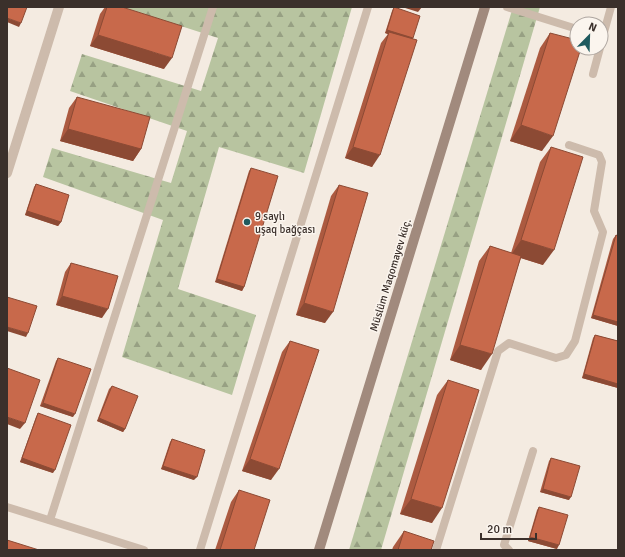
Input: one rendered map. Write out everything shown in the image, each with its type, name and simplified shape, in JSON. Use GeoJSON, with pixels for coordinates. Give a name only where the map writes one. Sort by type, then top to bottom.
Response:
{"type":"FeatureCollection","features":[{"type":"Feature","properties":{"kind":"main road","name":"Müslüm Maqomayev küç."},"geometry":{"type":"LineString","coordinates":[[319,550],[485,7]]}},
{"type":"Feature","properties":{"kind":"street"},"geometry":{"type":"LineString","coordinates":[[7,173],[59,7]]}},
{"type":"Feature","properties":{"kind":"lane"},"geometry":{"type":"LineString","coordinates":[[50,520],[213,7]]}},
{"type":"Feature","properties":{"kind":"lane"},"geometry":{"type":"LineString","coordinates":[[200,550],[368,7]]}},
{"type":"Feature","properties":{"kind":"lane"},"geometry":{"type":"LineString","coordinates":[[507,7],[569,26]]}},
{"type":"Feature","properties":{"kind":"lane"},"geometry":{"type":"LineString","coordinates":[[593,74],[598,56]]}},
{"type":"Feature","properties":{"kind":"lane"},"geometry":{"type":"LineString","coordinates":[[436,550],[498,351],[509,343],[556,358],[566,355],[575,341],[604,232],[594,211],[602,162],[599,155],[569,145]]}},
{"type":"Feature","properties":{"kind":"lane"},"geometry":{"type":"LineString","coordinates":[[509,550],[504,544],[533,451]]}},
{"type":"Feature","properties":{"kind":"lane"},"geometry":{"type":"LineString","coordinates":[[7,507],[144,550]]}},
{"type":"Feature","properties":{"kind":"green space"},"geometry":{"type":"Polygon","coordinates":[[[122,7],[352,7],[304,173],[219,147],[178,289],[256,315],[232,395],[122,357],[163,220],[43,177],[52,148],[171,183],[187,131],[70,91],[82,54],[201,91],[218,38],[122,7]]]}},
{"type":"Feature","properties":{"kind":"green space"},"geometry":{"type":"Polygon","coordinates":[[[513,7],[540,7],[381,550],[349,550],[513,7]]]}},
{"type":"Feature","properties":{"kind":"building"},"geometry":{"type":"Polygon","coordinates":[[[7,7],[27,7],[21,23],[7,18],[7,7]]]}},
{"type":"Feature","properties":{"kind":"building"},"geometry":{"type":"Polygon","coordinates":[[[107,7],[122,7],[182,26],[172,58],[98,35],[107,7]]]}},
{"type":"Feature","properties":{"kind":"building"},"geometry":{"type":"Polygon","coordinates":[[[394,7],[420,16],[413,38],[387,30],[394,7]]]}},
{"type":"Feature","properties":{"kind":"building"},"geometry":{"type":"Polygon","coordinates":[[[389,32],[417,40],[380,155],[353,147],[389,32]]]}},
{"type":"Feature","properties":{"kind":"building"},"geometry":{"type":"Polygon","coordinates":[[[550,33],[569,38],[569,56],[578,56],[553,136],[521,125],[550,33]]]}},
{"type":"Feature","properties":{"kind":"building"},"geometry":{"type":"Polygon","coordinates":[[[77,97],[150,117],[141,149],[68,129],[77,97]]]}},
{"type":"Feature","properties":{"kind":"building"},"geometry":{"type":"Polygon","coordinates":[[[551,147],[583,157],[554,250],[521,240],[551,147]]]}},
{"type":"Feature","properties":{"kind":"building"},"geometry":{"type":"Polygon","coordinates":[[[251,168],[278,176],[244,287],[217,279],[251,168]]]}},
{"type":"Feature","properties":{"kind":"building"},"geometry":{"type":"Polygon","coordinates":[[[36,184],[69,195],[61,222],[27,211],[36,184]]]}},
{"type":"Feature","properties":{"kind":"building"},"geometry":{"type":"Polygon","coordinates":[[[339,185],[368,193],[333,312],[304,303],[339,185]]]}},
{"type":"Feature","properties":{"kind":"building"},"geometry":{"type":"Polygon","coordinates":[[[616,235],[618,236],[618,322],[593,315],[616,235]]]}},
{"type":"Feature","properties":{"kind":"building"},"geometry":{"type":"Polygon","coordinates":[[[490,246],[521,256],[492,354],[460,345],[490,246]]]}},
{"type":"Feature","properties":{"kind":"building"},"geometry":{"type":"Polygon","coordinates":[[[71,263],[118,276],[108,309],[62,296],[71,263]]]}},
{"type":"Feature","properties":{"kind":"building"},"geometry":{"type":"Polygon","coordinates":[[[7,297],[37,306],[28,333],[7,327],[7,297]]]}},
{"type":"Feature","properties":{"kind":"building"},"geometry":{"type":"Polygon","coordinates":[[[595,335],[618,341],[618,384],[584,374],[595,335]]]}},
{"type":"Feature","properties":{"kind":"building"},"geometry":{"type":"Polygon","coordinates":[[[290,341],[319,350],[279,469],[250,459],[290,341]]]}},
{"type":"Feature","properties":{"kind":"building"},"geometry":{"type":"Polygon","coordinates":[[[58,358],[91,369],[75,414],[43,403],[58,358]]]}},
{"type":"Feature","properties":{"kind":"building"},"geometry":{"type":"Polygon","coordinates":[[[7,368],[40,380],[25,423],[7,417],[7,368]]]}},
{"type":"Feature","properties":{"kind":"building"},"geometry":{"type":"Polygon","coordinates":[[[448,380],[479,390],[442,508],[411,499],[448,380]]]}},
{"type":"Feature","properties":{"kind":"building"},"geometry":{"type":"Polygon","coordinates":[[[112,386],[138,396],[125,429],[99,418],[112,386]]]}},
{"type":"Feature","properties":{"kind":"building"},"geometry":{"type":"Polygon","coordinates":[[[38,413],[71,425],[55,470],[22,458],[38,413]]]}},
{"type":"Feature","properties":{"kind":"building"},"geometry":{"type":"Polygon","coordinates":[[[172,439],[205,450],[197,477],[163,466],[172,439]]]}},
{"type":"Feature","properties":{"kind":"building"},"geometry":{"type":"Polygon","coordinates":[[[551,458],[580,466],[571,497],[543,489],[551,458]]]}},
{"type":"Feature","properties":{"kind":"building"},"geometry":{"type":"Polygon","coordinates":[[[239,490],[270,500],[254,550],[220,550],[239,490]]]}},
{"type":"Feature","properties":{"kind":"building"},"geometry":{"type":"Polygon","coordinates":[[[539,507],[568,515],[559,545],[530,537],[539,507]]]}},
{"type":"Feature","properties":{"kind":"building"},"geometry":{"type":"Polygon","coordinates":[[[404,531],[434,541],[431,550],[398,550],[404,531]]]}},
{"type":"Feature","properties":{"kind":"building"},"geometry":{"type":"Polygon","coordinates":[[[7,540],[39,550],[7,550],[7,540]]]}},
{"type":"Feature","properties":{"kind":"place","name":"9 saylı uşaq bağçası"},"geometry":{"type":"Point","coordinates":[247,222]}}]}
